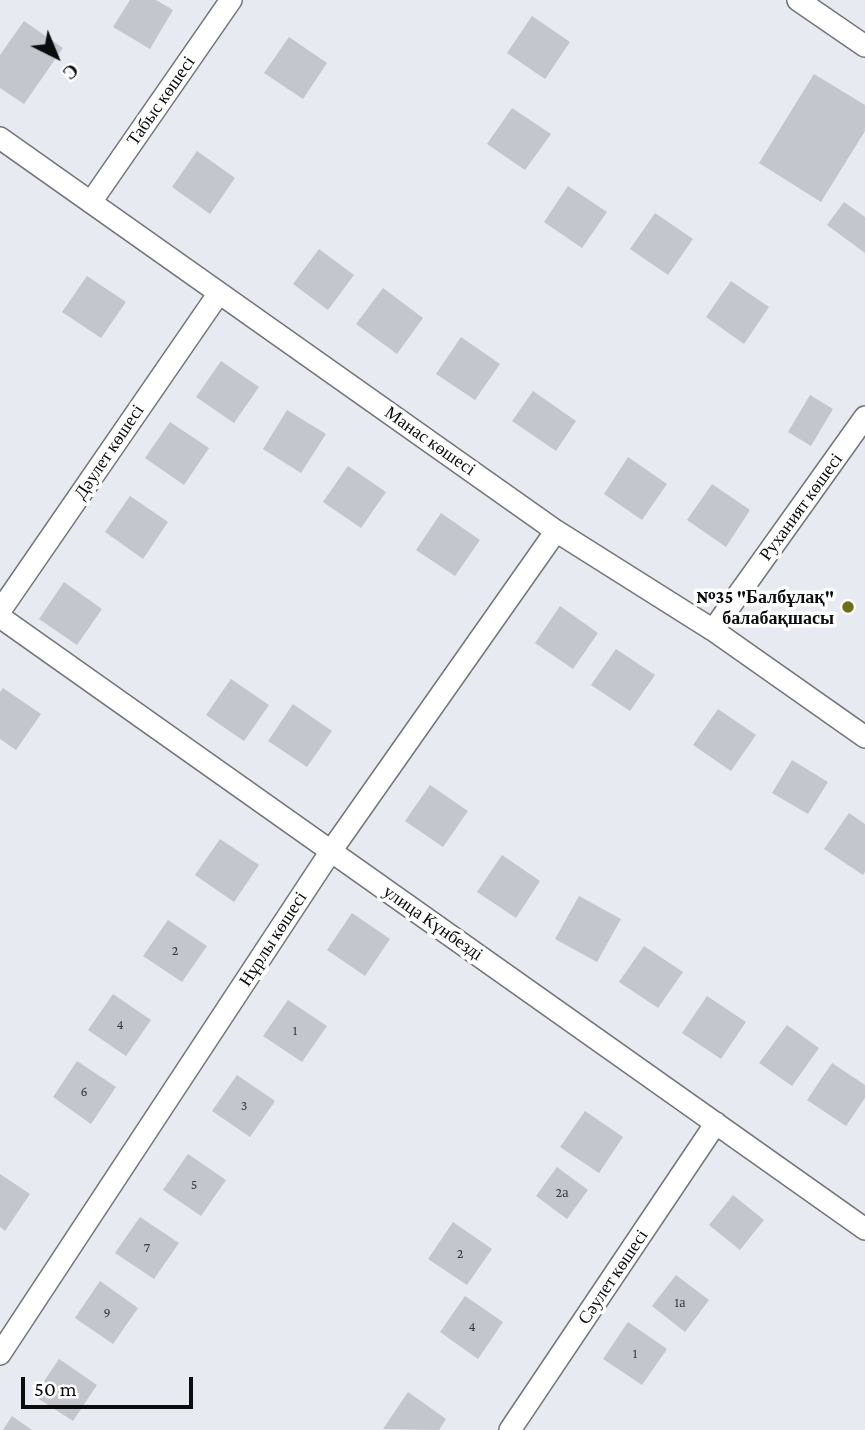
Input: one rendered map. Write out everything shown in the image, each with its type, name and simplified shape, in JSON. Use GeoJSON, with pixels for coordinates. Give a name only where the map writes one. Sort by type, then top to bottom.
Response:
{"type":"FeatureCollection","features":[{"type":"Feature","properties":{"kind":"street","name":"Табыс көшесі"},"geometry":{"type":"LineString","coordinates":[[91,202],[232,0]]}},
{"type":"Feature","properties":{"kind":"street"},"geometry":{"type":"LineString","coordinates":[[798,0],[865,46]]}},
{"type":"Feature","properties":{"kind":"street","name":"Манас көшесі"},"geometry":{"type":"LineString","coordinates":[[0,138],[556,530],[713,630],[865,737]]}},
{"type":"Feature","properties":{"kind":"street","name":"Дәулет көшесі"},"geometry":{"type":"LineString","coordinates":[[0,611],[219,293]]}},
{"type":"Feature","properties":{"kind":"street","name":"Руханият көшесі"},"geometry":{"type":"LineString","coordinates":[[713,630],[865,418]]}},
{"type":"Feature","properties":{"kind":"street","name":"Нұрлы көшесі"},"geometry":{"type":"LineString","coordinates":[[0,1354],[331,851],[556,530]]}},
{"type":"Feature","properties":{"kind":"street","name":"улица Күнбезді"},"geometry":{"type":"LineString","coordinates":[[0,617],[865,1229]]}},
{"type":"Feature","properties":{"kind":"street","name":"Сәулет көшесі"},"geometry":{"type":"LineString","coordinates":[[510,1430],[716,1123]]}},
{"type":"Feature","properties":{"kind":"building"},"geometry":{"type":"Polygon","coordinates":[[[130,0],[156,0],[173,10],[150,49],[113,27],[130,0]]]}},
{"type":"Feature","properties":{"kind":"building"},"geometry":{"type":"Polygon","coordinates":[[[532,16],[570,42],[545,79],[507,53],[532,16]]]}},
{"type":"Feature","properties":{"kind":"building"},"geometry":{"type":"Polygon","coordinates":[[[24,21],[63,48],[24,104],[0,88],[0,55],[24,21]]]}},
{"type":"Feature","properties":{"kind":"building"},"geometry":{"type":"Polygon","coordinates":[[[289,37],[327,63],[303,99],[264,73],[289,37]]]}},
{"type":"Feature","properties":{"kind":"building"},"geometry":{"type":"Polygon","coordinates":[[[814,74],[865,105],[865,131],[821,202],[759,163],[814,74]]]}},
{"type":"Feature","properties":{"kind":"building"},"geometry":{"type":"Polygon","coordinates":[[[512,108],[551,134],[525,170],[487,144],[512,108]]]}},
{"type":"Feature","properties":{"kind":"building"},"geometry":{"type":"Polygon","coordinates":[[[197,151],[235,178],[210,214],[172,187],[197,151]]]}},
{"type":"Feature","properties":{"kind":"building"},"geometry":{"type":"Polygon","coordinates":[[[568,186],[607,212],[582,248],[544,222],[568,186]]]}},
{"type":"Feature","properties":{"kind":"building"},"geometry":{"type":"Polygon","coordinates":[[[844,202],[865,217],[865,253],[827,225],[844,202]]]}},
{"type":"Feature","properties":{"kind":"building"},"geometry":{"type":"Polygon","coordinates":[[[655,213],[693,239],[668,275],[630,249],[655,213]]]}},
{"type":"Feature","properties":{"kind":"building"},"geometry":{"type":"Polygon","coordinates":[[[319,249],[354,275],[328,310],[293,284],[319,249]]]}},
{"type":"Feature","properties":{"kind":"building"},"geometry":{"type":"Polygon","coordinates":[[[87,276],[126,302],[101,338],[62,312],[87,276]]]}},
{"type":"Feature","properties":{"kind":"building"},"geometry":{"type":"Polygon","coordinates":[[[731,281],[769,307],[744,344],[706,317],[731,281]]]}},
{"type":"Feature","properties":{"kind":"building"},"geometry":{"type":"Polygon","coordinates":[[[383,288],[423,318],[397,354],[356,324],[383,288]]]}},
{"type":"Feature","properties":{"kind":"building"},"geometry":{"type":"Polygon","coordinates":[[[461,337],[500,364],[475,400],[436,374],[461,337]]]}},
{"type":"Feature","properties":{"kind":"building"},"geometry":{"type":"Polygon","coordinates":[[[221,361],[259,387],[234,423],[196,397],[221,361]]]}},
{"type":"Feature","properties":{"kind":"building"},"geometry":{"type":"Polygon","coordinates":[[[533,391],[576,421],[556,451],[512,421],[533,391]]]}},
{"type":"Feature","properties":{"kind":"building"},"geometry":{"type":"Polygon","coordinates":[[[810,395],[833,409],[811,446],[788,432],[810,395]]]}},
{"type":"Feature","properties":{"kind":"building"},"geometry":{"type":"Polygon","coordinates":[[[287,410],[326,434],[301,473],[263,449],[287,410]]]}},
{"type":"Feature","properties":{"kind":"building"},"geometry":{"type":"Polygon","coordinates":[[[170,422],[209,448],[184,485],[145,458],[170,422]]]}},
{"type":"Feature","properties":{"kind":"building"},"geometry":{"type":"Polygon","coordinates":[[[628,457],[667,484],[642,520],[604,494],[628,457]]]}},
{"type":"Feature","properties":{"kind":"building"},"geometry":{"type":"Polygon","coordinates":[[[348,466],[386,492],[361,528],[323,502],[348,466]]]}},
{"type":"Feature","properties":{"kind":"building"},"geometry":{"type":"Polygon","coordinates":[[[712,484],[750,510],[726,547],[687,520],[712,484]]]}},
{"type":"Feature","properties":{"kind":"building"},"geometry":{"type":"Polygon","coordinates":[[[130,496],[168,522],[143,559],[105,532],[130,496]]]}},
{"type":"Feature","properties":{"kind":"building"},"geometry":{"type":"Polygon","coordinates":[[[441,513],[480,540],[455,576],[416,550],[441,513]]]}},
{"type":"Feature","properties":{"kind":"building"},"geometry":{"type":"Polygon","coordinates":[[[64,582],[102,609],[77,645],[39,619],[64,582]]]}},
{"type":"Feature","properties":{"kind":"building"},"geometry":{"type":"Polygon","coordinates":[[[560,606],[598,633],[573,669],[535,643],[560,606]]]}},
{"type":"Feature","properties":{"kind":"building"},"geometry":{"type":"Polygon","coordinates":[[[616,649],[655,675],[630,711],[591,685],[616,649]]]}},
{"type":"Feature","properties":{"kind":"building"},"geometry":{"type":"Polygon","coordinates":[[[231,679],[269,705],[244,741],[206,715],[231,679]]]}},
{"type":"Feature","properties":{"kind":"building"},"geometry":{"type":"Polygon","coordinates":[[[3,688],[41,714],[16,750],[0,739],[0,692],[3,688]]]}},
{"type":"Feature","properties":{"kind":"building"},"geometry":{"type":"Polygon","coordinates":[[[293,704],[332,731],[307,767],[268,741],[293,704]]]}},
{"type":"Feature","properties":{"kind":"building"},"geometry":{"type":"Polygon","coordinates":[[[718,709],[756,735],[731,771],[693,745],[718,709]]]}},
{"type":"Feature","properties":{"kind":"building"},"geometry":{"type":"Polygon","coordinates":[[[792,760],[828,782],[808,814],[772,793],[792,760]]]}},
{"type":"Feature","properties":{"kind":"building"},"geometry":{"type":"Polygon","coordinates":[[[430,785],[468,811],[443,847],[405,821],[430,785]]]}},
{"type":"Feature","properties":{"kind":"building"},"geometry":{"type":"Polygon","coordinates":[[[849,813],[865,824],[863,875],[824,849],[849,813]]]}},
{"type":"Feature","properties":{"kind":"building"},"geometry":{"type":"Polygon","coordinates":[[[220,839],[259,865],[234,902],[195,875],[220,839]]]}},
{"type":"Feature","properties":{"kind":"building"},"geometry":{"type":"Polygon","coordinates":[[[502,855],[540,881],[516,918],[477,892],[502,855]]]}},
{"type":"Feature","properties":{"kind":"building"},"geometry":{"type":"Polygon","coordinates":[[[579,896],[621,919],[597,962],[555,939],[579,896]]]}},
{"type":"Feature","properties":{"kind":"building"},"geometry":{"type":"Polygon","coordinates":[[[352,913],[390,939],[365,976],[327,950],[352,913]]]}},
{"type":"Feature","properties":{"kind":"building"},"geometry":{"type":"Polygon","coordinates":[[[168,920],[207,946],[182,982],[143,956],[168,920]]]}},
{"type":"Feature","properties":{"kind":"building"},"geometry":{"type":"Polygon","coordinates":[[[644,946],[683,972],[658,1008],[619,982],[644,946]]]}},
{"type":"Feature","properties":{"kind":"building"},"geometry":{"type":"Polygon","coordinates":[[[113,994],[151,1020],[126,1056],[88,1030],[113,994]]]}},
{"type":"Feature","properties":{"kind":"building"},"geometry":{"type":"Polygon","coordinates":[[[707,996],[746,1022],[721,1059],[682,1033],[707,996]]]}},
{"type":"Feature","properties":{"kind":"building"},"geometry":{"type":"Polygon","coordinates":[[[288,1000],[327,1026],[302,1062],[263,1036],[288,1000]]]}},
{"type":"Feature","properties":{"kind":"building"},"geometry":{"type":"Polygon","coordinates":[[[787,1025],[819,1048],[792,1086],[759,1063],[787,1025]]]}},
{"type":"Feature","properties":{"kind":"building"},"geometry":{"type":"Polygon","coordinates":[[[77,1061],[116,1087],[91,1124],[53,1097],[77,1061]]]}},
{"type":"Feature","properties":{"kind":"building"},"geometry":{"type":"Polygon","coordinates":[[[832,1063],[865,1085],[865,1098],[846,1126],[807,1100],[832,1063]]]}},
{"type":"Feature","properties":{"kind":"building"},"geometry":{"type":"Polygon","coordinates":[[[237,1075],[275,1101],[250,1137],[212,1111],[237,1075]]]}},
{"type":"Feature","properties":{"kind":"building"},"geometry":{"type":"Polygon","coordinates":[[[585,1111],[623,1137],[599,1173],[560,1147],[585,1111]]]}},
{"type":"Feature","properties":{"kind":"building"},"geometry":{"type":"Polygon","coordinates":[[[188,1154],[226,1180],[201,1216],[163,1190],[188,1154]]]}},
{"type":"Feature","properties":{"kind":"building"},"geometry":{"type":"Polygon","coordinates":[[[557,1167],[588,1190],[567,1219],[536,1196],[557,1167]]]}},
{"type":"Feature","properties":{"kind":"building"},"geometry":{"type":"Polygon","coordinates":[[[0,1174],[30,1194],[5,1231],[0,1227],[0,1174]]]}},
{"type":"Feature","properties":{"kind":"building"},"geometry":{"type":"Polygon","coordinates":[[[733,1195],[764,1220],[740,1250],[709,1225],[733,1195]]]}},
{"type":"Feature","properties":{"kind":"building"},"geometry":{"type":"Polygon","coordinates":[[[140,1217],[179,1243],[154,1279],[115,1253],[140,1217]]]}},
{"type":"Feature","properties":{"kind":"building"},"geometry":{"type":"Polygon","coordinates":[[[453,1222],[492,1249],[467,1285],[428,1259],[453,1222]]]}},
{"type":"Feature","properties":{"kind":"building"},"geometry":{"type":"Polygon","coordinates":[[[676,1275],[709,1300],[685,1332],[652,1306],[676,1275]]]}},
{"type":"Feature","properties":{"kind":"building"},"geometry":{"type":"Polygon","coordinates":[[[100,1281],[138,1308],[113,1344],[75,1318],[100,1281]]]}},
{"type":"Feature","properties":{"kind":"building"},"geometry":{"type":"Polygon","coordinates":[[[465,1296],[503,1322],[478,1359],[440,1332],[465,1296]]]}},
{"type":"Feature","properties":{"kind":"building"},"geometry":{"type":"Polygon","coordinates":[[[628,1322],[667,1349],[642,1385],[603,1359],[628,1322]]]}},
{"type":"Feature","properties":{"kind":"building"},"geometry":{"type":"Polygon","coordinates":[[[59,1359],[97,1385],[73,1421],[34,1396],[59,1359]]]}},
{"type":"Feature","properties":{"kind":"building"},"geometry":{"type":"Polygon","coordinates":[[[408,1392],[446,1419],[439,1430],[383,1429],[408,1392]]]}},
{"type":"Feature","properties":{"kind":"building"},"geometry":{"type":"Polygon","coordinates":[[[12,1416],[32,1430],[3,1430],[12,1416]]]}},
{"type":"Feature","properties":{"kind":"place","name":"№35 \"Балбұлақ\" балабақшасы"},"geometry":{"type":"Point","coordinates":[848,607]}}]}
